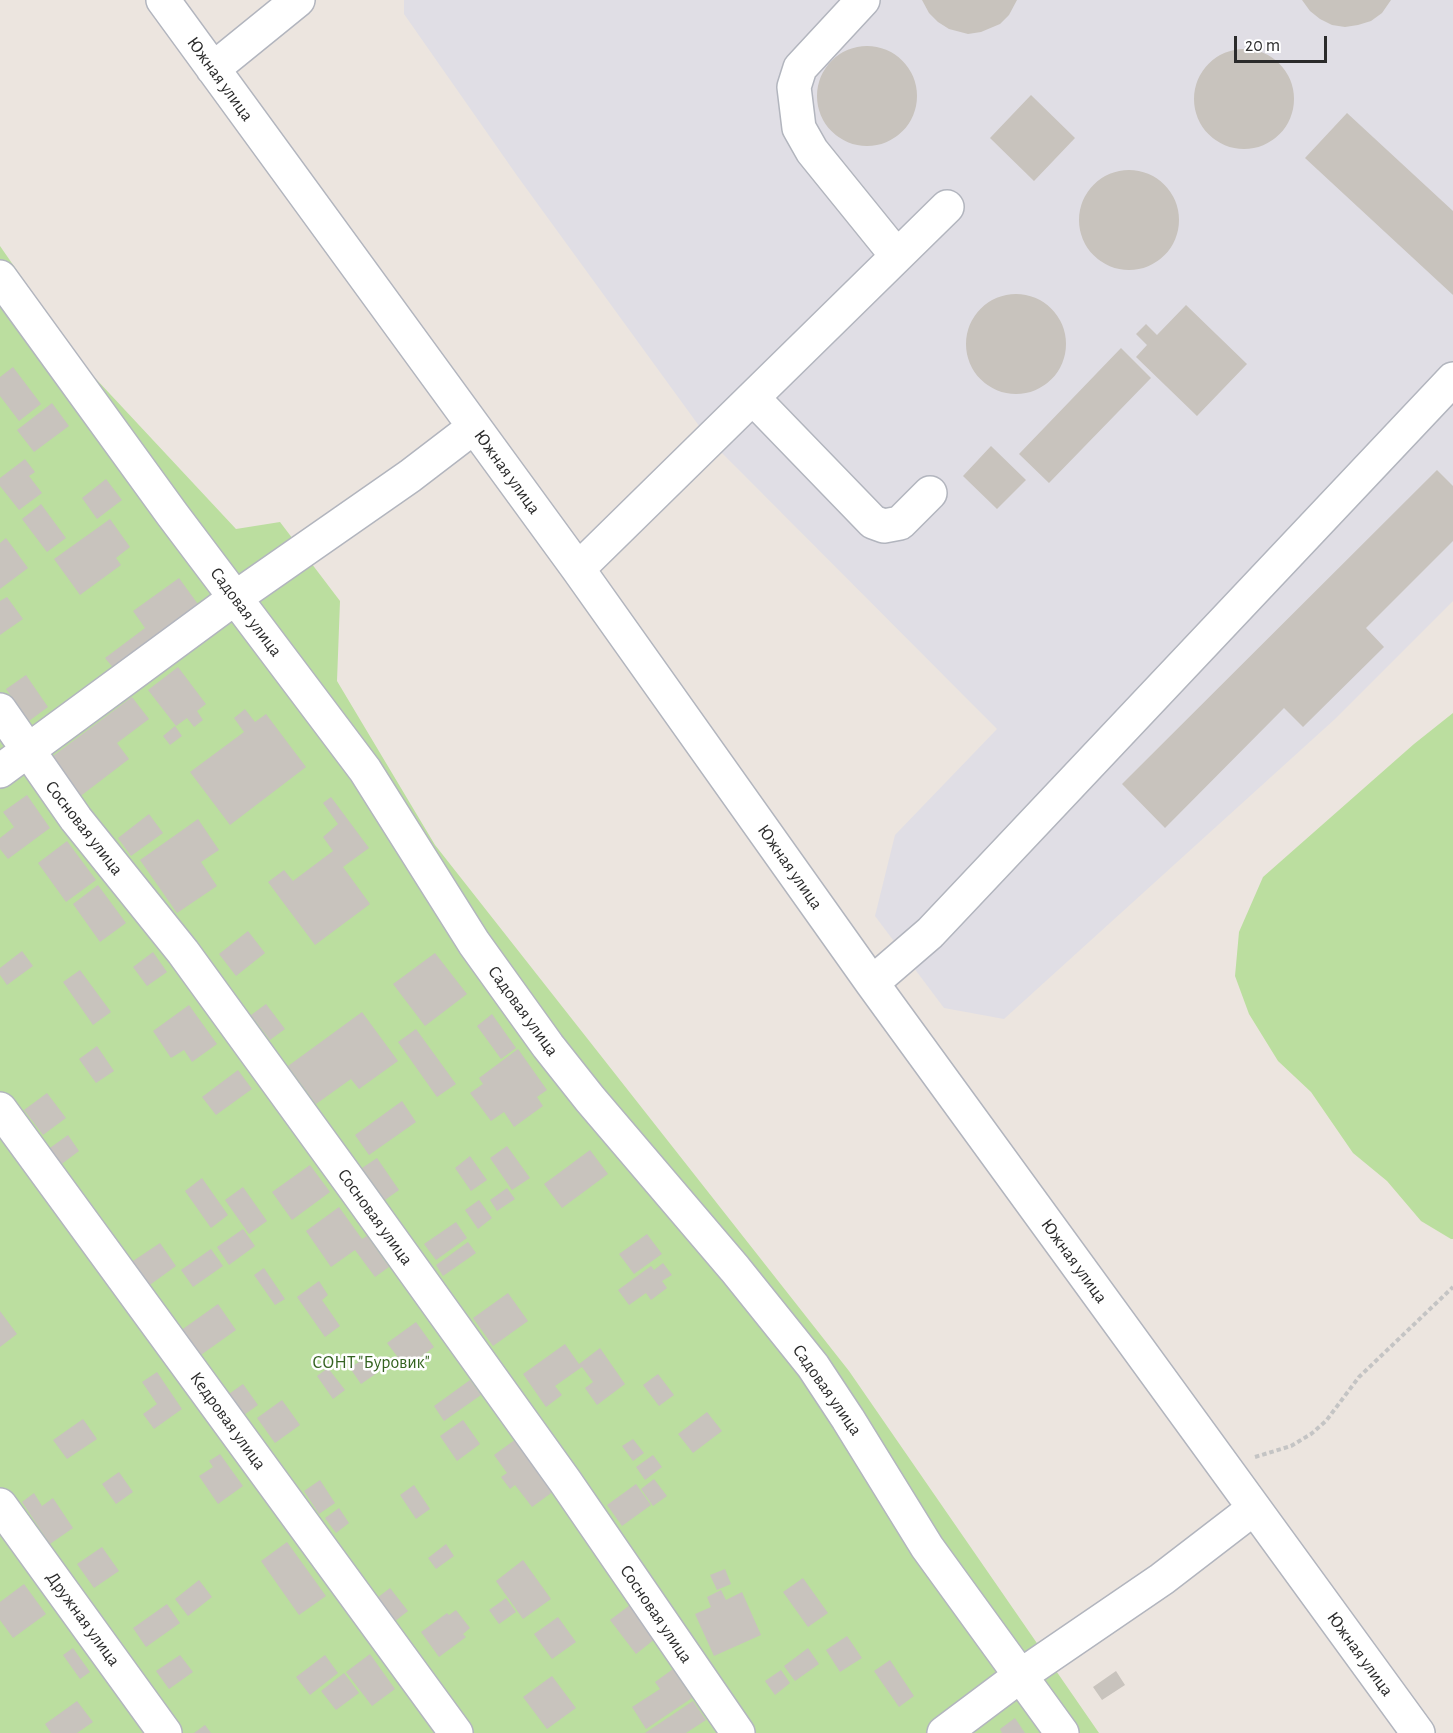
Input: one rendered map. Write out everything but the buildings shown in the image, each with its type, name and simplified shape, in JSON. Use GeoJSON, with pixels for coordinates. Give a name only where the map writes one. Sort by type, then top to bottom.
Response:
{"type":"FeatureCollection","features":[{"type":"Feature","properties":{"kind":"street","name":"Южная улица"},"geometry":{"type":"LineString","coordinates":[[163,0],[578,569],[872,983],[1418,1733]]}},
{"type":"Feature","properties":{"kind":"street"},"geometry":{"type":"LineString","coordinates":[[213,69],[298,0]]}},
{"type":"Feature","properties":{"kind":"street"},"geometry":{"type":"LineString","coordinates":[[863,0],[800,68],[794,87],[799,128],[812,151],[897,256]]}},
{"type":"Feature","properties":{"kind":"street"},"geometry":{"type":"LineString","coordinates":[[578,569],[947,207]]}},
{"type":"Feature","properties":{"kind":"street","name":"Садовая улица"},"geometry":{"type":"LineString","coordinates":[[0,277],[172,514],[365,770],[474,943],[548,1046],[813,1366],[927,1547],[1062,1733]]}},
{"type":"Feature","properties":{"kind":"street"},"geometry":{"type":"LineString","coordinates":[[872,983],[930,933],[1453,379]]}},
{"type":"Feature","properties":{"kind":"street"},"geometry":{"type":"LineString","coordinates":[[753,398],[873,522],[884,526],[900,523],[930,494]]}},
{"type":"Feature","properties":{"kind":"street"},"geometry":{"type":"LineString","coordinates":[[0,771],[235,598],[400,483],[474,427]]}},
{"type":"Feature","properties":{"kind":"street","name":"Сосновая улица"},"geometry":{"type":"LineString","coordinates":[[0,710],[76,819],[183,952],[356,1190],[565,1481],[738,1733]]}},
{"type":"Feature","properties":{"kind":"street","name":"Кедровая улица"},"geometry":{"type":"LineString","coordinates":[[0,1109],[456,1733]]}},
{"type":"Feature","properties":{"kind":"street","name":"Дружная улица"},"geometry":{"type":"LineString","coordinates":[[0,1505],[165,1733]]}},
{"type":"Feature","properties":{"kind":"street"},"geometry":{"type":"LineString","coordinates":[[945,1733],[1020,1676],[1153,1585],[1253,1509]]}},
{"type":"Feature","properties":{"kind":"path"},"geometry":{"type":"LineString","coordinates":[[1224,1467],[1291,1446],[1311,1434],[1326,1421],[1359,1377],[1378,1357],[1453,1287]]}},
{"type":"Feature","properties":{"kind":"shaded area"},"geometry":{"type":"Polygon","coordinates":[[[404,0],[1453,0],[1453,601],[1335,719],[1004,1019],[944,1008],[875,916],[895,835],[997,729],[710,441],[518,177],[404,14],[404,0]]]}},
{"type":"Feature","properties":{"kind":"green space","name":"СОНТ \"Буровик\""},"geometry":{"type":"Polygon","coordinates":[[[0,246],[82,364],[236,529],[280,522],[340,601],[337,681],[435,845],[849,1371],[1099,1733],[0,1733],[0,246]]]}},
{"type":"Feature","properties":{"kind":"green space"},"geometry":{"type":"Polygon","coordinates":[[[1453,713],[1453,1239],[1451,1239],[1421,1221],[1387,1181],[1353,1153],[1311,1092],[1278,1061],[1249,1014],[1235,976],[1239,932],[1263,877],[1414,744],[1453,713]]]}}]}
